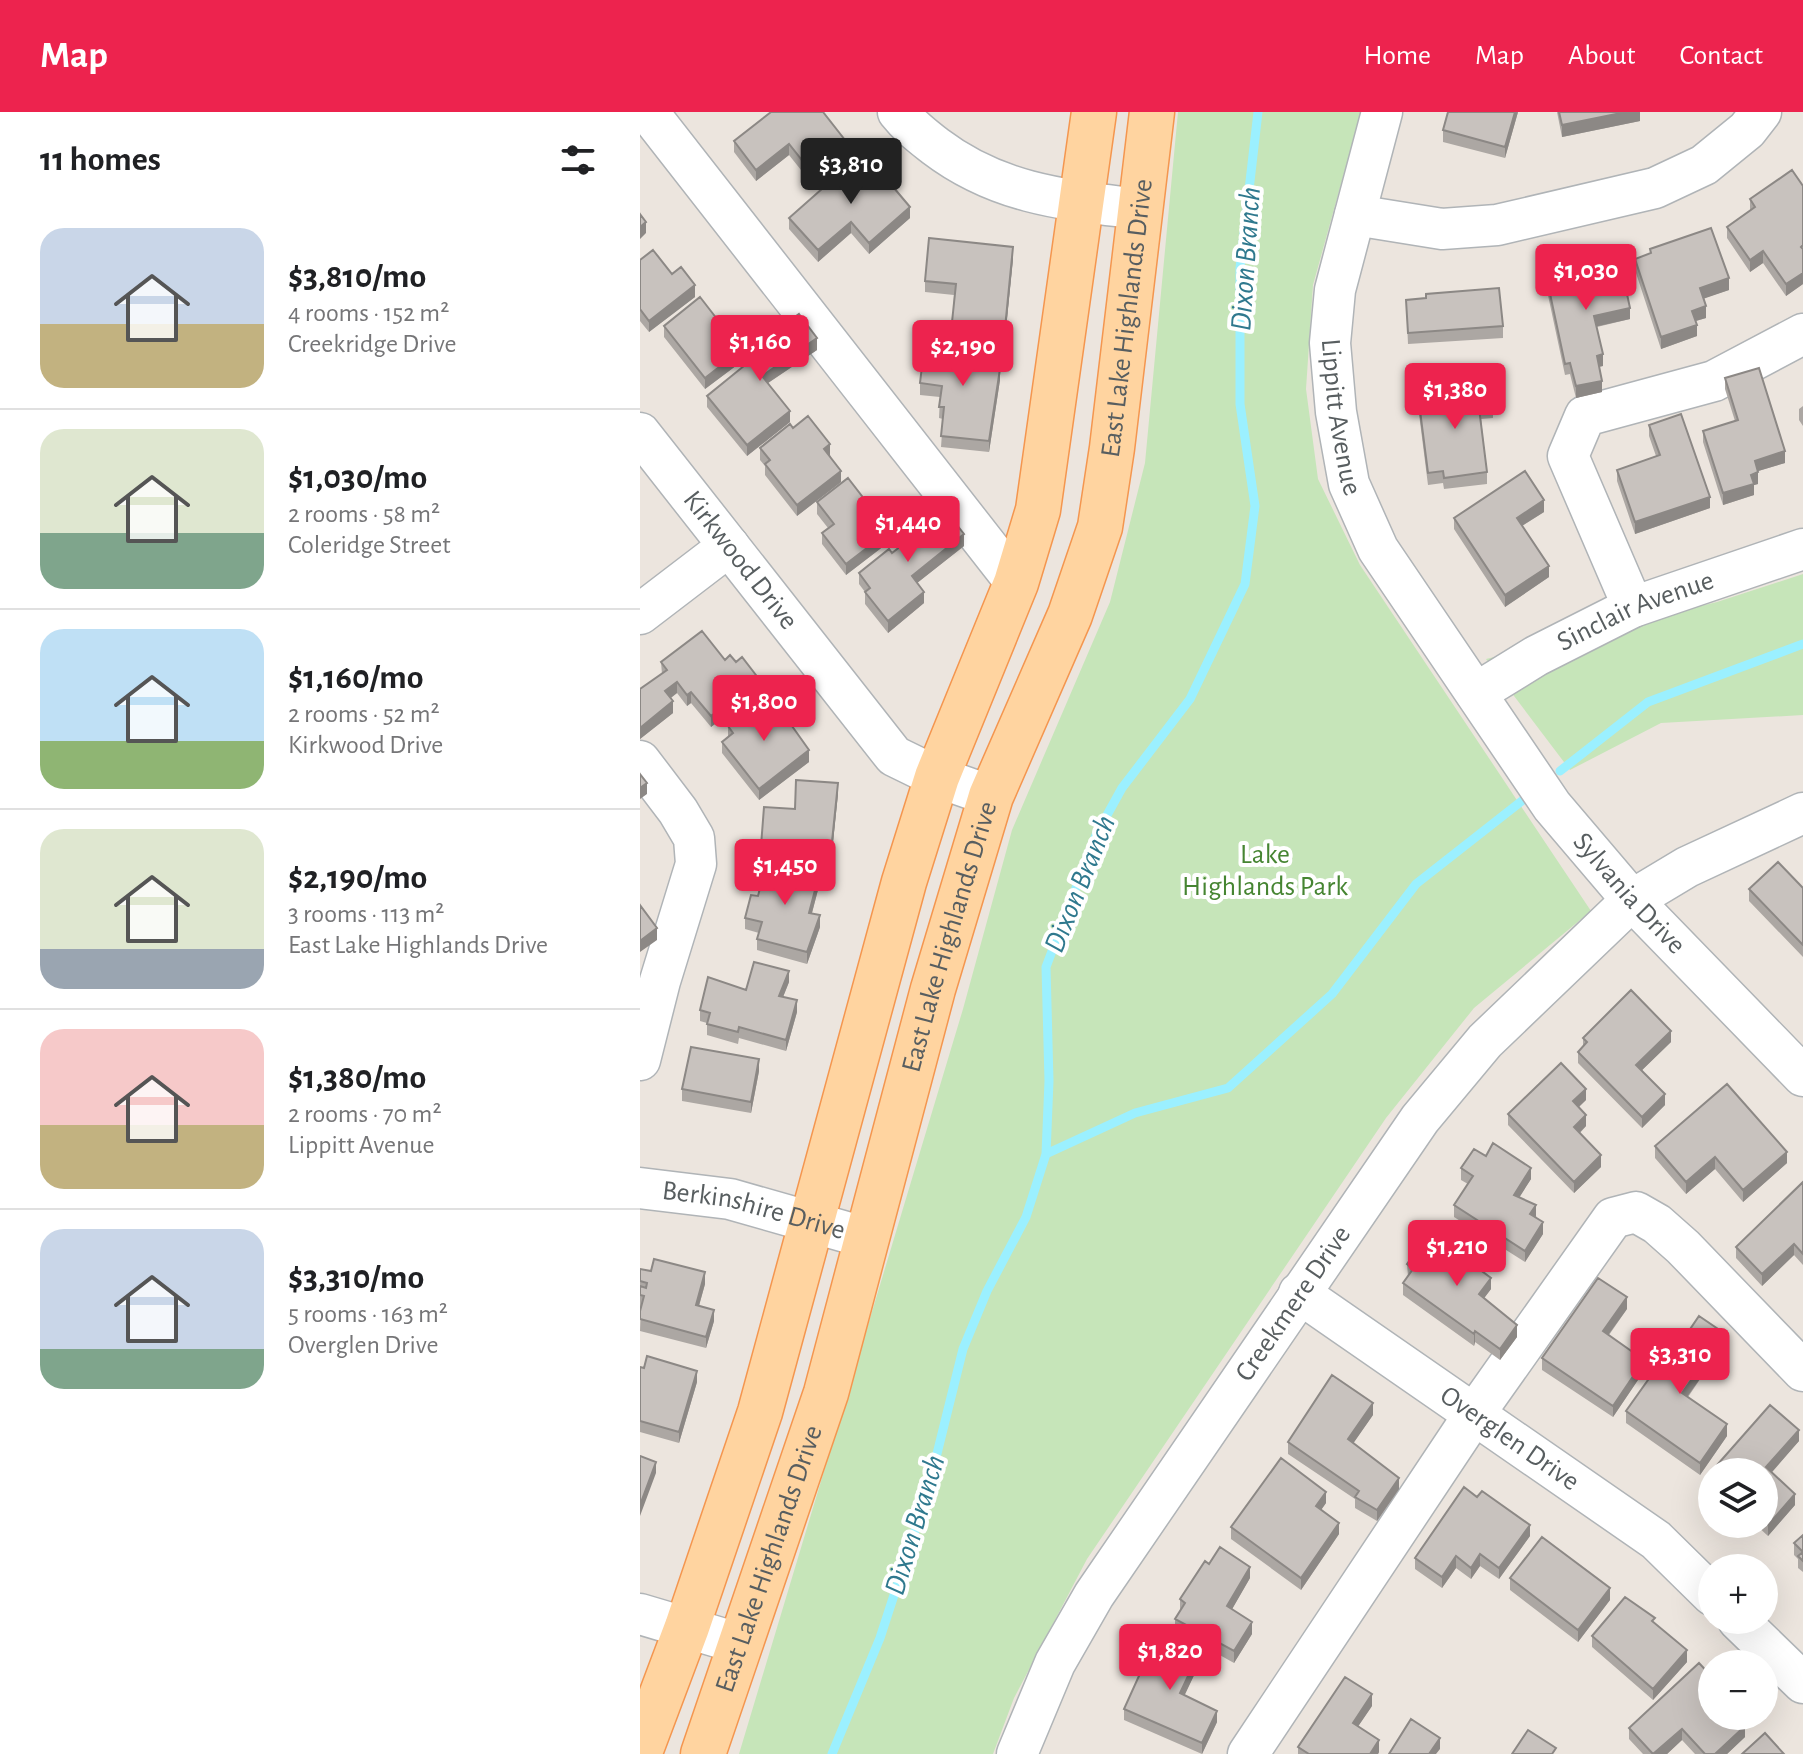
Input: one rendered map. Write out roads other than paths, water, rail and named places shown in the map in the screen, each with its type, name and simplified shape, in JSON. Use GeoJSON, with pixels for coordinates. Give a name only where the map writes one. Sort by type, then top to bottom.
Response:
{"type":"FeatureCollection","features":[{"type":"Feature","properties":{"kind":"main road","name":"East Lake Highlands Drive"},"geometry":{"type":"LineString","coordinates":[[640,1752],[687,1627],[760,1412],[904,882],[937,777],[1016,583],[1038,510],[1094,112]]}},
{"type":"Feature","properties":{"kind":"main road","name":"East Lake Highlands Drive"},"geometry":{"type":"LineString","coordinates":[[703,1754],[826,1393],[933,989],[991,796],[1070,615],[1100,527],[1152,112]]}},
{"type":"Feature","properties":{"kind":"street"},"geometry":{"type":"LineString","coordinates":[[648,112],[1016,583]]}},
{"type":"Feature","properties":{"kind":"street"},"geometry":{"type":"LineString","coordinates":[[898,112],[909,126],[955,161],[1006,186],[1049,198],[1141,209]]}},
{"type":"Feature","properties":{"kind":"street","name":"Lippitt Avenue"},"geometry":{"type":"LineString","coordinates":[[1382,112],[1335,290],[1330,343],[1336,412],[1349,484],[1378,549],[1476,693]]}},
{"type":"Feature","properties":{"kind":"street"},"geometry":{"type":"LineString","coordinates":[[1355,215],[1442,229],[1497,225],[1655,188],[1704,165],[1747,130],[1761,112]]}},
{"type":"Feature","properties":{"kind":"street"},"geometry":{"type":"LineString","coordinates":[[1633,607],[1568,456],[1585,416],[1714,381],[1803,334]]}},
{"type":"Feature","properties":{"kind":"street","name":"Kirkwood Drive"},"geometry":{"type":"LineString","coordinates":[[640,433],[894,756],[937,777],[991,796]]}},
{"type":"Feature","properties":{"kind":"street"},"geometry":{"type":"LineString","coordinates":[[640,614],[729,546]]}},
{"type":"Feature","properties":{"kind":"street","name":"Sinclair Avenue"},"geometry":{"type":"LineString","coordinates":[[1476,693],[1536,656],[1633,607],[1803,549]]}},
{"type":"Feature","properties":{"kind":"street","name":"Sylvania Drive"},"geometry":{"type":"LineString","coordinates":[[1476,693],[1552,806],[1632,900],[1803,1076]]}},
{"type":"Feature","properties":{"kind":"street"},"geometry":{"type":"LineString","coordinates":[[640,761],[678,811],[694,838],[696,864],[650,981],[640,1060]]}},
{"type":"Feature","properties":{"kind":"street","name":"Creekmere Drive"},"geometry":{"type":"LineString","coordinates":[[1029,1750],[1055,1663],[1094,1595],[1420,1119],[1485,1041],[1632,900],[1687,867],[1803,813]]}},
{"type":"Feature","properties":{"kind":"street","name":"Berkinshire Drive"},"geometry":{"type":"LineString","coordinates":[[640,1188],[730,1199],[867,1238]]}},
{"type":"Feature","properties":{"kind":"street"},"geometry":{"type":"LineString","coordinates":[[1248,1754],[1475,1413],[1613,1218],[1636,1212],[1657,1224],[1803,1371]]}},
{"type":"Feature","properties":{"kind":"street","name":"Overglen Drive"},"geometry":{"type":"LineString","coordinates":[[1299,1293],[1656,1540],[1698,1581]]}},
{"type":"Feature","properties":{"kind":"street"},"geometry":{"type":"LineString","coordinates":[[640,1614],[741,1644]]}},
{"type":"Feature","properties":{"kind":"street"},"geometry":{"type":"LineString","coordinates":[[1752,1634],[1803,1683]]}},
{"type":"Feature","properties":{"kind":"waterway","name":"Dixon Branch"},"geometry":{"type":"LineString","coordinates":[[832,1754],[880,1638],[927,1494],[963,1349],[987,1291],[1026,1217],[1046,1154],[1049,1081],[1046,967],[1096,835],[1122,788],[1190,699],[1245,584],[1255,506],[1240,404],[1240,268],[1258,112]]}},
{"type":"Feature","properties":{"kind":"waterway"},"geometry":{"type":"LineString","coordinates":[[1560,771],[1648,702],[1803,644]]}},
{"type":"Feature","properties":{"kind":"waterway"},"geometry":{"type":"LineString","coordinates":[[1046,1154],[1135,1113],[1228,1088],[1332,994],[1416,884],[1523,800]]}},
{"type":"Feature","properties":{"kind":"park label","name":"Lake Highlands Park"},"geometry":{"type":"Point","coordinates":[1265,871]}}]}
